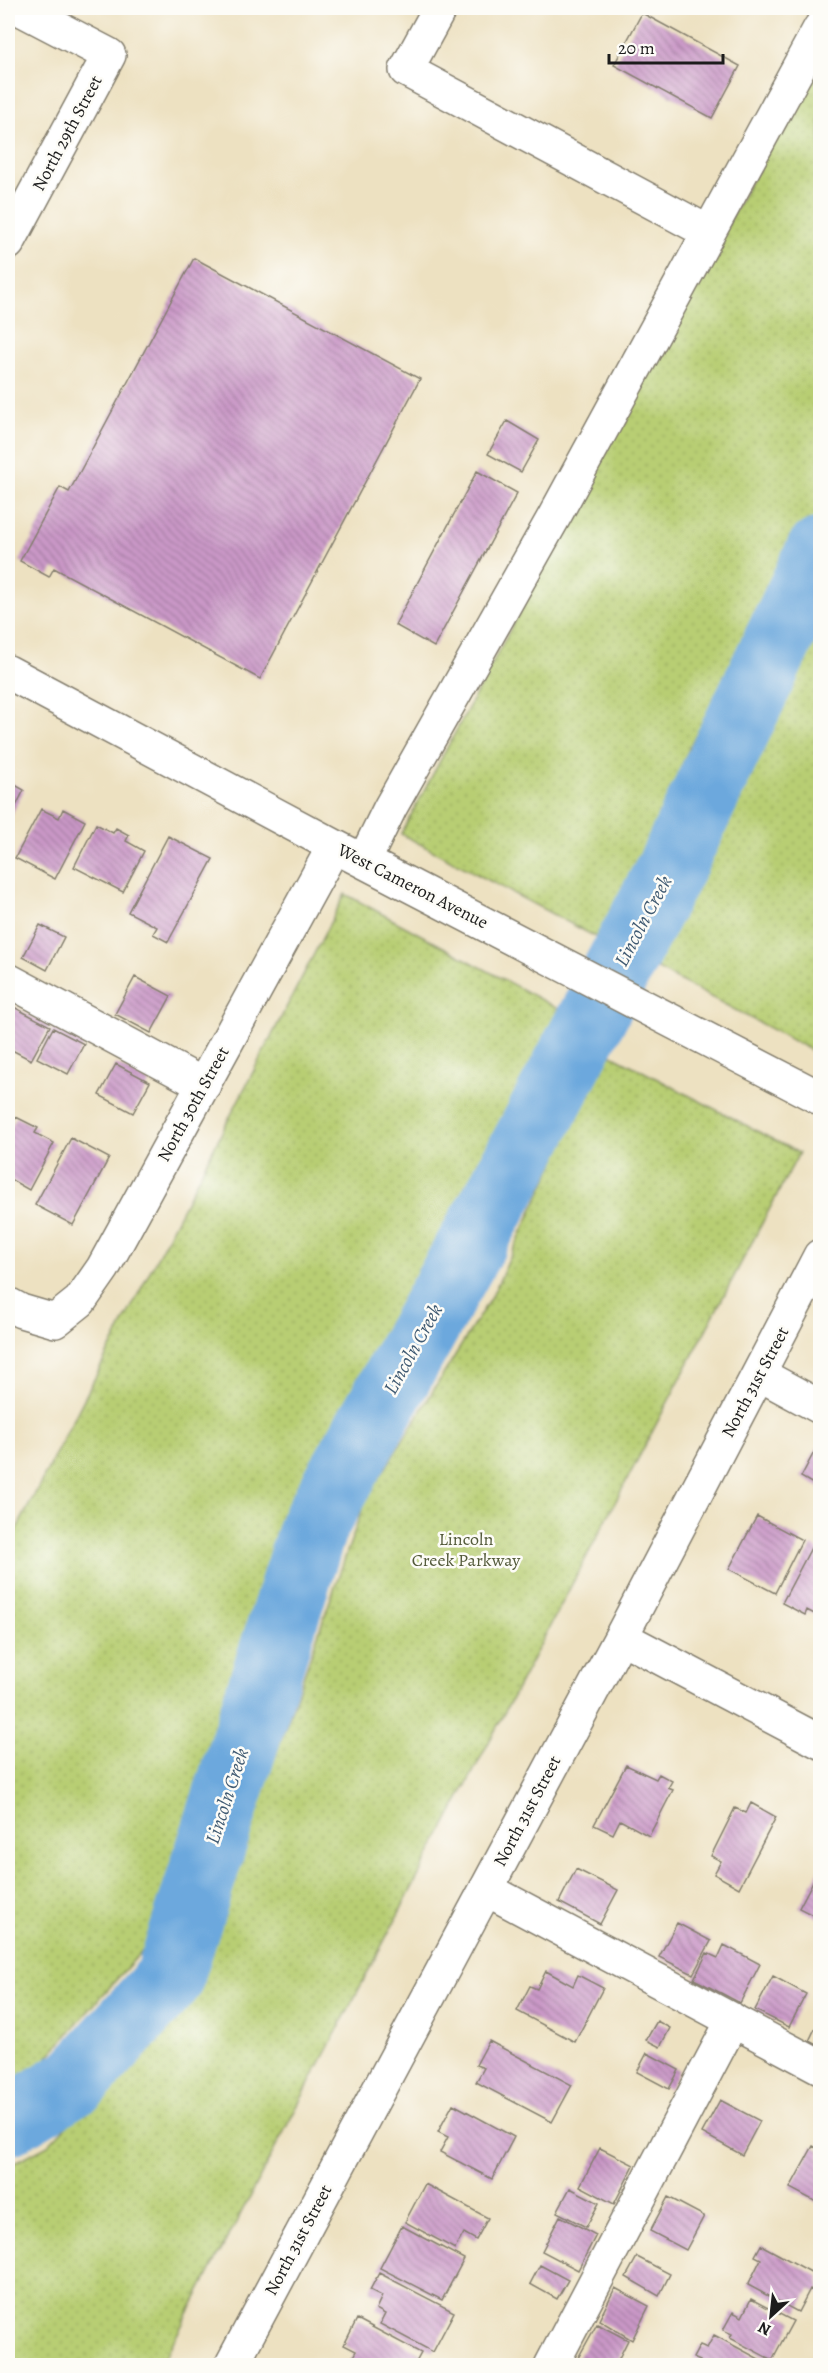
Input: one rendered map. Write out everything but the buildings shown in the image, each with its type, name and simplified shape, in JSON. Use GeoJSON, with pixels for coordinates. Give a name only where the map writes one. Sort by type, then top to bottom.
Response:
{"type":"FeatureCollection","features":[{"type":"Feature","properties":{"kind":"street","name":"North 29th Street"},"geometry":{"type":"LineString","coordinates":[[8,243],[109,55],[19,8]]}},
{"type":"Feature","properties":{"kind":"street"},"geometry":{"type":"LineString","coordinates":[[440,8],[406,70],[708,232]]}},
{"type":"Feature","properties":{"kind":"street"},"geometry":{"type":"LineString","coordinates":[[364,861],[390,808],[555,517],[820,28]]}},
{"type":"Feature","properties":{"kind":"street","name":"West Cameron Avenue"},"geometry":{"type":"LineString","coordinates":[[8,672],[334,846],[820,1098]]}},
{"type":"Feature","properties":{"kind":"street","name":"North 30th Street"},"geometry":{"type":"LineString","coordinates":[[14,1307],[55,1321],[81,1301],[103,1268],[334,846]]}},
{"type":"Feature","properties":{"kind":"street"},"geometry":{"type":"LineString","coordinates":[[8,980],[204,1084]]}},
{"type":"Feature","properties":{"kind":"street","name":"North 31st Street"},"geometry":{"type":"LineString","coordinates":[[231,2366],[621,1637],[820,1256]]}},
{"type":"Feature","properties":{"kind":"street"},"geometry":{"type":"LineString","coordinates":[[759,1374],[820,1407]]}},
{"type":"Feature","properties":{"kind":"street"},"geometry":{"type":"LineString","coordinates":[[621,1637],[820,1742]]}},
{"type":"Feature","properties":{"kind":"street"},"geometry":{"type":"LineString","coordinates":[[486,1889],[820,2067]]}},
{"type":"Feature","properties":{"kind":"street"},"geometry":{"type":"LineString","coordinates":[[551,2366],[733,2020]]}},
{"type":"Feature","properties":{"kind":"green space"},"geometry":{"type":"Polygon","coordinates":[[[820,55],[820,511],[690,746],[607,943],[401,834],[684,304],[820,55]]]}},
{"type":"Feature","properties":{"kind":"green space"},"geometry":{"type":"Polygon","coordinates":[[[820,612],[820,1055],[652,966],[820,612]]]}},
{"type":"Feature","properties":{"kind":"green space"},"geometry":{"type":"Polygon","coordinates":[[[345,894],[560,1010],[282,1538],[147,1945],[13,2096],[8,2097],[8,1546],[345,894]]]}},
{"type":"Feature","properties":{"kind":"green space","name":"Lincoln Creek Parkway"},"geometry":{"type":"Polygon","coordinates":[[[606,1052],[799,1153],[161,2365],[8,2365],[8,2166],[48,2145],[192,1993],[365,1501],[493,1294],[606,1052]]]}},
{"type":"Feature","properties":{"kind":"waterway","name":"Lincoln Creek"},"geometry":{"type":"LineString","coordinates":[[8,2121],[78,2079],[169,1979],[313,1527],[500,1193],[673,863],[820,552]]}}]}
